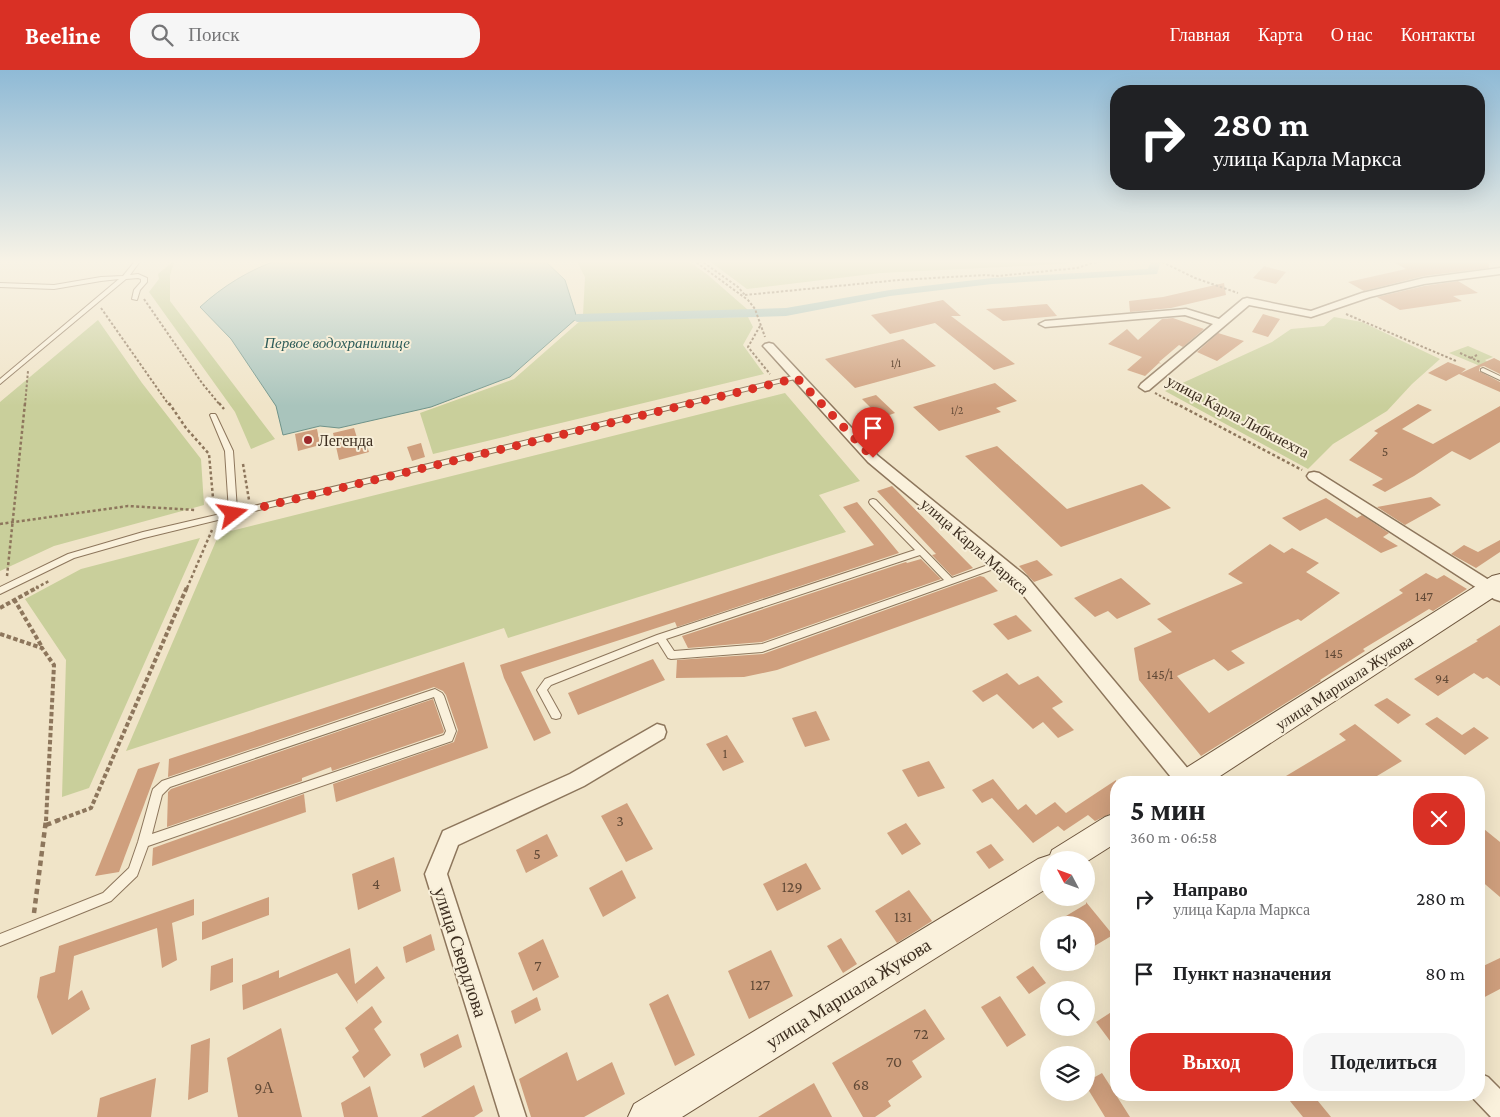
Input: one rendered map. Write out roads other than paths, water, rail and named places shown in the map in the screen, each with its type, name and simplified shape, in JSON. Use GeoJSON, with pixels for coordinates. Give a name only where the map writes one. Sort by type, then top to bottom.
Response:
{"type":"FeatureCollection","features":[{"type":"Feature","properties":{"kind":"main road","name":"улица Маршала Жукова"},"geometry":{"type":"LineString","coordinates":[[1197,776],[1497,588]]}},
{"type":"Feature","properties":{"kind":"main road"},"geometry":{"type":"LineString","coordinates":[[1077,851],[1110,831]]}},
{"type":"Feature","properties":{"kind":"main road","name":"улица Маршала Жукова"},"geometry":{"type":"LineString","coordinates":[[648,1117],[1040,875]]}},
{"type":"Feature","properties":{"kind":"street","name":"улица Карла Либкнехта"},"geometry":{"type":"LineString","coordinates":[[1145,387],[1238,309]]}},
{"type":"Feature","properties":{"kind":"street","name":"улица Карла Либкнехта"},"geometry":{"type":"LineString","coordinates":[[1289,309],[1311,314],[1329,309]]}},
{"type":"Feature","properties":{"kind":"street"},"geometry":{"type":"LineString","coordinates":[[1045,324],[1186,312],[1220,324]]}},
{"type":"Feature","properties":{"kind":"street","name":"улица Карла Маркса"},"geometry":{"type":"LineString","coordinates":[[769,346],[873,458],[1021,581],[1182,776]]}},
{"type":"Feature","properties":{"kind":"street","name":"улица Карла Либкнехта"},"geometry":{"type":"LineString","coordinates":[[1314,476],[1497,588]]}},
{"type":"Feature","properties":{"kind":"street","name":"улица Свердлова"},"geometry":{"type":"LineString","coordinates":[[513,1117],[436,874],[450,838],[577,780],[657,732]]}},
{"type":"Feature","properties":{"kind":"street"},"geometry":{"type":"LineString","coordinates":[[1485,1092],[1500,1108]]}},
{"type":"Feature","properties":{"kind":"lane"},"geometry":{"type":"LineString","coordinates":[[0,382],[87,309]]}},
{"type":"Feature","properties":{"kind":"lane"},"geometry":{"type":"LineString","coordinates":[[1484,367],[1500,378]]}},
{"type":"Feature","properties":{"kind":"lane"},"geometry":{"type":"LineString","coordinates":[[0,591],[71,556],[143,535],[797,378]]}},
{"type":"Feature","properties":{"kind":"lane"},"geometry":{"type":"LineString","coordinates":[[213,415],[229,451],[233,514]]}},
{"type":"Feature","properties":{"kind":"lane"},"geometry":{"type":"LineString","coordinates":[[873,502],[950,581]]}},
{"type":"Feature","properties":{"kind":"lane"},"geometry":{"type":"LineString","coordinates":[[556,714],[542,690],[548,682],[660,637],[922,551]]}},
{"type":"Feature","properties":{"kind":"lane"},"geometry":{"type":"LineString","coordinates":[[660,637],[671,655],[762,648],[1000,564]]}},
{"type":"Feature","properties":{"kind":"lane"},"geometry":{"type":"LineString","coordinates":[[0,940],[107,897],[133,872],[144,842],[157,792],[166,784],[436,693],[439,696],[451,731],[448,738],[144,842]]}},
{"type":"Feature","properties":{"kind":"water","name":"Первое водохранилище"},"geometry":{"type":"Polygon","coordinates":[[[202,309],[574,309],[577,318],[510,377],[431,407],[339,428],[320,426],[283,435],[276,406],[231,339],[202,309]]]}},
{"type":"Feature","properties":{"kind":"waterway"},"geometry":{"type":"LineString","coordinates":[[577,318],[786,312],[803,309]]}},
{"type":"Feature","properties":{"kind":"place","name":"Легенда"},"geometry":{"type":"Point","coordinates":[308,440]}}]}
